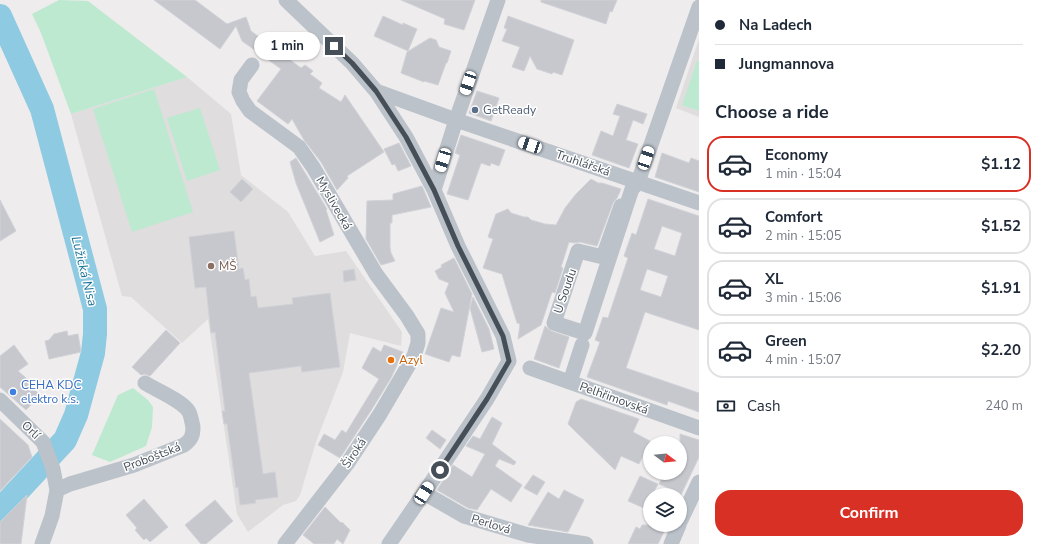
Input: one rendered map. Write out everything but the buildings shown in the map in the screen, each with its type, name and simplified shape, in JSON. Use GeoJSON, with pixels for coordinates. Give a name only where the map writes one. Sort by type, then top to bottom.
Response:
{"type":"FeatureCollection","features":[{"type":"Feature","properties":{"kind":"street"},"geometry":{"type":"LineString","coordinates":[[286,0],[352,63],[376,91],[406,137],[434,190],[458,246],[503,336],[509,361],[487,399],[424,493],[394,542]]}},
{"type":"Feature","properties":{"kind":"street"},"geometry":{"type":"LineString","coordinates":[[434,190],[456,120],[498,0]]}},
{"type":"Feature","properties":{"kind":"street","name":"U Soudu"},"geometry":{"type":"LineString","coordinates":[[626,207],[621,206],[603,257],[578,250],[554,323],[585,333],[632,189],[638,182],[699,7]]}},
{"type":"Feature","properties":{"kind":"street","name":"Myslivecká"},"geometry":{"type":"LineString","coordinates":[[252,65],[241,80],[239,92],[243,100],[250,111],[299,147],[313,167],[376,274],[407,316],[418,334],[418,343],[414,356]]}},
{"type":"Feature","properties":{"kind":"street","name":"Truhlářská"},"geometry":{"type":"LineString","coordinates":[[376,91],[699,203]]}},
{"type":"Feature","properties":{"kind":"street"},"geometry":{"type":"LineString","coordinates":[[570,382],[582,345]]}},
{"type":"Feature","properties":{"kind":"street","name":"Široká"},"geometry":{"type":"LineString","coordinates":[[285,544],[347,464],[380,414],[414,356]]}},
{"type":"Feature","properties":{"kind":"street","name":"Pelhřimovská"},"geometry":{"type":"LineString","coordinates":[[530,368],[699,428]]}},
{"type":"Feature","properties":{"kind":"street","name":"Proboštská"},"geometry":{"type":"LineString","coordinates":[[57,490],[70,484],[134,465],[184,445],[190,440],[193,434],[189,412],[181,403],[145,383]]}},
{"type":"Feature","properties":{"kind":"street","name":"Orlí"},"geometry":{"type":"LineString","coordinates":[[0,400],[43,442],[53,469],[57,490]]}},
{"type":"Feature","properties":{"kind":"street"},"geometry":{"type":"LineString","coordinates":[[687,507],[699,482]]}},
{"type":"Feature","properties":{"kind":"street"},"geometry":{"type":"LineString","coordinates":[[42,544],[52,516],[57,490]]}},
{"type":"Feature","properties":{"kind":"street","name":"Perlová"},"geometry":{"type":"LineString","coordinates":[[424,493],[464,516],[528,535],[586,544]]}},
{"type":"Feature","properties":{"kind":"street"},"geometry":{"type":"LineString","coordinates":[[671,544],[676,532]]}},
{"type":"Feature","properties":{"kind":"shaded area"},"geometry":{"type":"Polygon","coordinates":[[[699,39],[699,117],[676,108],[699,39]]]}},
{"type":"Feature","properties":{"kind":"shaded area"},"geometry":{"type":"Polygon","coordinates":[[[187,77],[231,114],[241,175],[288,212],[315,256],[346,251],[402,332],[401,346],[350,333],[343,372],[316,442],[300,495],[296,501],[283,505],[248,532],[237,514],[208,319],[182,343],[131,297],[122,296],[71,114],[187,77]]]}},
{"type":"Feature","properties":{"kind":"green space"},"geometry":{"type":"Polygon","coordinates":[[[59,0],[88,1],[187,77],[71,114],[41,33],[32,14],[59,0]]]}},
{"type":"Feature","properties":{"kind":"green space"},"geometry":{"type":"Polygon","coordinates":[[[697,61],[699,62],[699,111],[682,105],[697,61]]]}},
{"type":"Feature","properties":{"kind":"green space"},"geometry":{"type":"Polygon","coordinates":[[[154,89],[193,212],[132,232],[93,109],[154,89]]]}},
{"type":"Feature","properties":{"kind":"green space"},"geometry":{"type":"Polygon","coordinates":[[[200,108],[220,170],[187,181],[167,118],[200,108]]]}},
{"type":"Feature","properties":{"kind":"green space"},"geometry":{"type":"Polygon","coordinates":[[[133,388],[148,400],[153,407],[152,427],[146,446],[110,462],[92,455],[118,395],[133,388]]]}},
{"type":"Feature","properties":{"kind":"waterway","name":"Lužická Nisa"},"geometry":{"type":"LineString","coordinates":[[0,16],[42,109],[95,309],[93,353],[76,415],[65,440],[0,510]]}},
{"type":"Feature","properties":{"kind":"place","name":"GetReady"},"geometry":{"type":"Point","coordinates":[475,110]}},
{"type":"Feature","properties":{"kind":"place","name":"MŠ"},"geometry":{"type":"Point","coordinates":[211,266]}},
{"type":"Feature","properties":{"kind":"place","name":"Azyl"},"geometry":{"type":"Point","coordinates":[391,360]}},
{"type":"Feature","properties":{"kind":"place","name":"CEHA KDC elektro k.s."},"geometry":{"type":"Point","coordinates":[13,392]}},
{"type":"Feature","properties":{"kind":"route"},"geometry":{"type":"LineString","coordinates":[[334,46],[352,63],[376,91],[406,137],[434,190],[458,246],[503,336],[509,361],[487,399],[440,470]]}}]}
